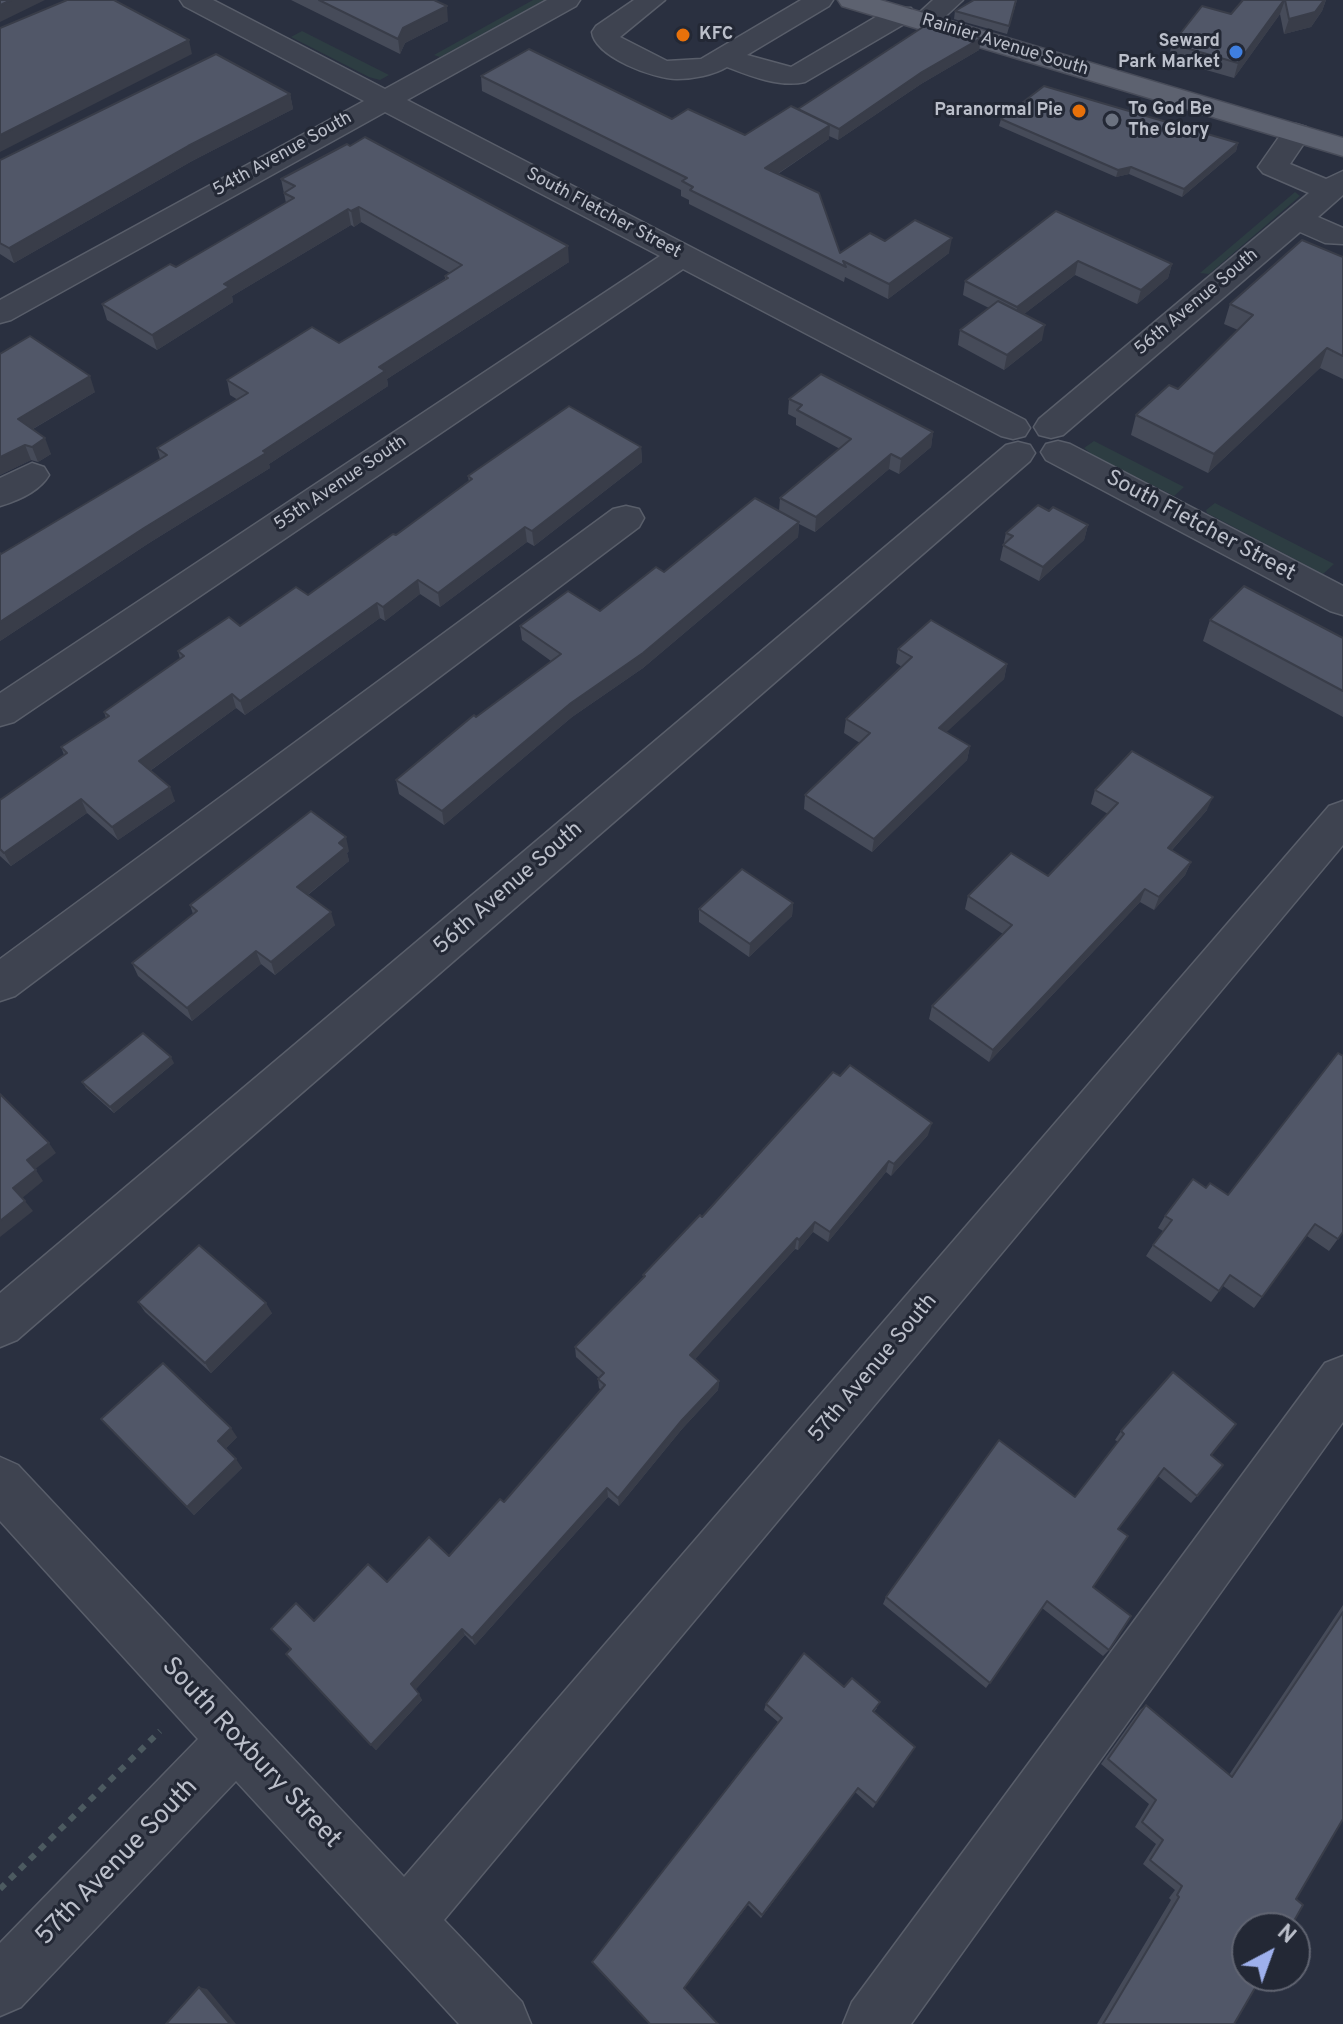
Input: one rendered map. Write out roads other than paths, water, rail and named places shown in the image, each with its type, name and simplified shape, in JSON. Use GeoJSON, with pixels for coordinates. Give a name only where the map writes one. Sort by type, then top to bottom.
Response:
{"type":"FeatureCollection","features":[{"type":"Feature","properties":{"kind":"main road","name":"Rainier Avenue South"},"geometry":{"type":"LineString","coordinates":[[851,0],[1343,147]]}},
{"type":"Feature","properties":{"kind":"street","name":"South Fletcher Street"},"geometry":{"type":"LineString","coordinates":[[193,0],[1343,602]]}},
{"type":"Feature","properties":{"kind":"street","name":"54th Avenue South"},"geometry":{"type":"LineString","coordinates":[[0,313],[567,0]]}},
{"type":"Feature","properties":{"kind":"street"},"geometry":{"type":"LineString","coordinates":[[652,0],[606,32],[607,40],[618,49],[660,68],[677,71],[700,68],[820,0]]}},
{"type":"Feature","properties":{"kind":"street"},"geometry":{"type":"LineString","coordinates":[[723,56],[760,70],[795,76],[950,0]]}},
{"type":"Feature","properties":{"kind":"street"},"geometry":{"type":"LineString","coordinates":[[627,18],[625,29],[633,42],[675,60],[695,55],[748,24],[781,21]]}},
{"type":"Feature","properties":{"kind":"street"},"geometry":{"type":"LineString","coordinates":[[232,48],[260,34]]}},
{"type":"Feature","properties":{"kind":"street"},"geometry":{"type":"LineString","coordinates":[[1296,133],[1273,167],[1336,185]]}},
{"type":"Feature","properties":{"kind":"street","name":"56th Avenue South"},"geometry":{"type":"LineString","coordinates":[[0,1324],[1336,185]]}},
{"type":"Feature","properties":{"kind":"street"},"geometry":{"type":"LineString","coordinates":[[1297,219],[1336,236]]}},
{"type":"Feature","properties":{"kind":"street","name":"55th Avenue South"},"geometry":{"type":"LineString","coordinates":[[0,712],[681,256]]}},
{"type":"Feature","properties":{"kind":"street"},"geometry":{"type":"LineString","coordinates":[[0,494],[32,475]]}},
{"type":"Feature","properties":{"kind":"street"},"geometry":{"type":"LineString","coordinates":[[0,983],[626,518]]}},
{"type":"Feature","properties":{"kind":"street","name":"57th Avenue South"},"geometry":{"type":"LineString","coordinates":[[405,1921],[1343,817]]}},
{"type":"Feature","properties":{"kind":"street"},"geometry":{"type":"LineString","coordinates":[[874,2024],[1343,1380]]}},
{"type":"Feature","properties":{"kind":"street","name":"South Roxbury Street"},"geometry":{"type":"LineString","coordinates":[[0,1483],[500,2024]]}},
{"type":"Feature","properties":{"kind":"street","name":"57th Avenue South"},"geometry":{"type":"LineString","coordinates":[[0,1986],[236,1740]]}},
{"type":"Feature","properties":{"kind":"place","name":"KFC"},"geometry":{"type":"Point","coordinates":[683,35]}},
{"type":"Feature","properties":{"kind":"place","name":"Seward Park Market"},"geometry":{"type":"Point","coordinates":[1236,52]}},
{"type":"Feature","properties":{"kind":"place","name":"Paranormal Pie"},"geometry":{"type":"Point","coordinates":[1079,111]}},
{"type":"Feature","properties":{"kind":"place","name":"To God Be The Glory"},"geometry":{"type":"Point","coordinates":[1112,120]}}]}
